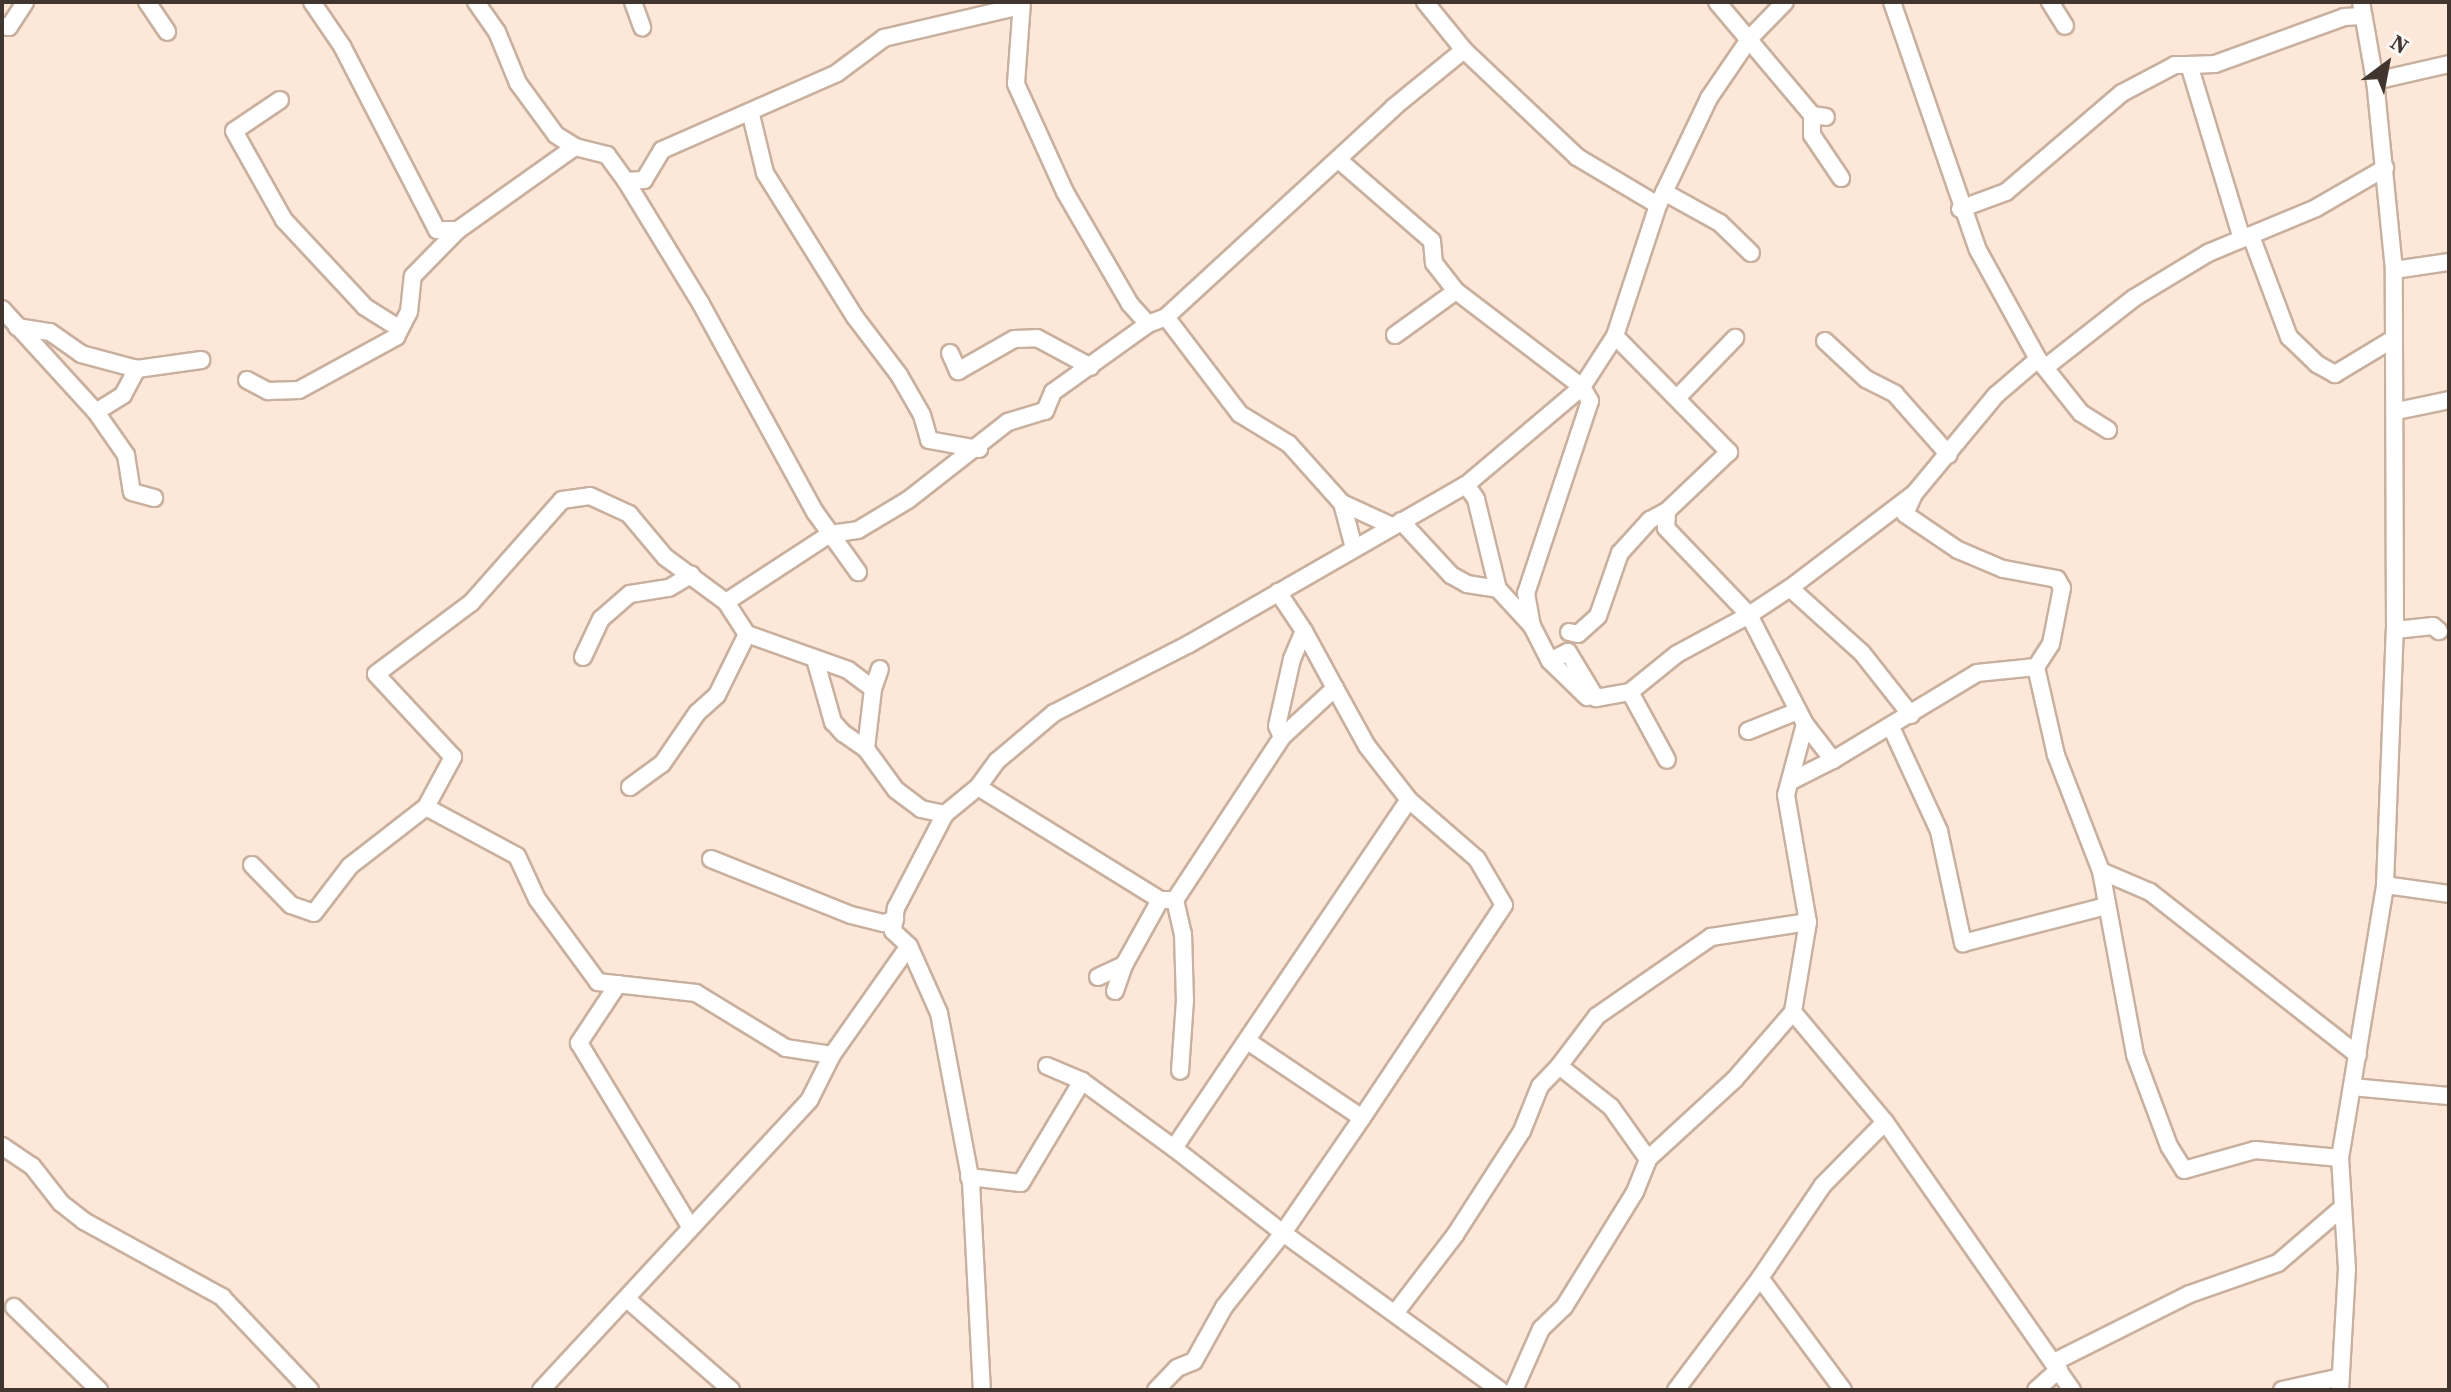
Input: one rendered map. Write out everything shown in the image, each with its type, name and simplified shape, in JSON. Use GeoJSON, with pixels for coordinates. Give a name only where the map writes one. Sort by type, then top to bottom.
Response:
{"type":"FeatureCollection","features":[{"type":"Feature","properties":{"kind":"street"},"geometry":{"type":"LineString","coordinates":[[2,26],[9,27],[25,2]]}},
{"type":"Feature","properties":{"kind":"street"},"geometry":{"type":"LineString","coordinates":[[147,2],[167,32]]}},
{"type":"Feature","properties":{"kind":"street"},"geometry":{"type":"LineString","coordinates":[[312,2],[342,46],[424,212],[437,230],[458,230]]}},
{"type":"Feature","properties":{"kind":"street"},"geometry":{"type":"LineString","coordinates":[[476,2],[497,32],[518,83],[556,135],[575,147],[607,155],[626,181],[830,534],[858,572]]}},
{"type":"Feature","properties":{"kind":"street"},"geometry":{"type":"LineString","coordinates":[[633,2],[642,27]]}},
{"type":"Feature","properties":{"kind":"street"},"geometry":{"type":"LineString","coordinates":[[1425,2],[1464,50],[1577,157],[1720,223],[1751,253]]}},
{"type":"Feature","properties":{"kind":"street"},"geometry":{"type":"LineString","coordinates":[[1717,2],[1819,116],[1812,135],[1841,178]]}},
{"type":"Feature","properties":{"kind":"street"},"geometry":{"type":"LineString","coordinates":[[982,1390],[969,1177],[939,1013],[909,946],[893,931],[895,919],[945,814],[978,787],[1006,753],[1054,713],[1278,592],[1466,485],[1582,387],[1615,336],[1661,198],[1709,98],[1750,38],[1785,2]]}},
{"type":"Feature","properties":{"kind":"street"},"geometry":{"type":"LineString","coordinates":[[1892,2],[1960,209],[2042,363],[2081,413],[2108,430]]}},
{"type":"Feature","properties":{"kind":"street"},"geometry":{"type":"LineString","coordinates":[[2050,2],[2065,26]]}},
{"type":"Feature","properties":{"kind":"street"},"geometry":{"type":"LineString","coordinates":[[626,181],[644,180],[662,150],[751,115],[837,73],[884,38],[1021,4],[1016,84],[1065,192],[1130,304],[1148,324]]}},
{"type":"Feature","properties":{"kind":"street"},"geometry":{"type":"LineString","coordinates":[[1960,209],[2006,192],[2122,93],[2175,65],[2215,64],[2362,9],[2375,81],[2394,270],[2393,339],[2397,411],[2395,630],[2385,885],[2340,1158],[2347,1269],[2340,1384],[2282,1390]]}},
{"type":"Feature","properties":{"kind":"street"},"geometry":{"type":"LineString","coordinates":[[726,602],[830,534],[858,530],[979,449],[1008,422],[1045,411],[1053,392],[1148,324],[1166,317],[1340,161],[1394,107],[1464,50]]}},
{"type":"Feature","properties":{"kind":"street"},"geometry":{"type":"LineString","coordinates":[[2375,81],[2449,64]]}},
{"type":"Feature","properties":{"kind":"street"},"geometry":{"type":"LineString","coordinates":[[2189,65],[2247,237],[2289,337],[2317,364],[2335,374],[2393,339]]}},
{"type":"Feature","properties":{"kind":"street"},"geometry":{"type":"LineString","coordinates":[[280,100],[234,131],[252,166],[284,220],[365,307],[400,329]]}},
{"type":"Feature","properties":{"kind":"street"},"geometry":{"type":"LineString","coordinates":[[751,115],[765,173],[855,317],[899,375],[922,415],[929,440],[979,449]]}},
{"type":"Feature","properties":{"kind":"street"},"geometry":{"type":"LineString","coordinates":[[247,380],[268,391],[306,388],[388,342],[409,312],[413,276],[458,230],[575,147]]}},
{"type":"Feature","properties":{"kind":"street"},"geometry":{"type":"LineString","coordinates":[[1340,161],[1432,241],[1434,263],[1456,291],[1582,387],[1590,401],[1583,431],[1526,593],[1532,626]]}},
{"type":"Feature","properties":{"kind":"street"},"geometry":{"type":"LineString","coordinates":[[1466,485],[1476,499],[1498,589],[1532,626],[1550,661],[1568,652],[1596,698],[1630,692],[1658,667],[1790,588],[1914,494],[1996,395],[2134,298],[2208,253],[2247,237],[2385,168]]}},
{"type":"Feature","properties":{"kind":"street"},"geometry":{"type":"LineString","coordinates":[[2394,270],[2449,262]]}},
{"type":"Feature","properties":{"kind":"street"},"geometry":{"type":"LineString","coordinates":[[1395,335],[1456,291]]}},
{"type":"Feature","properties":{"kind":"street"},"geometry":{"type":"LineString","coordinates":[[2,309],[96,412],[126,455],[132,492],[154,498]]}},
{"type":"Feature","properties":{"kind":"street"},"geometry":{"type":"LineString","coordinates":[[1166,317],[1240,414],[1289,444],[1342,503],[1354,548]]}},
{"type":"Feature","properties":{"kind":"street"},"geometry":{"type":"LineString","coordinates":[[17,327],[50,332],[81,354],[137,369],[201,360]]}},
{"type":"Feature","properties":{"kind":"street"},"geometry":{"type":"LineString","coordinates":[[1569,632],[1578,634],[1598,616],[1620,553],[1650,520],[1667,511],[1729,452],[1679,396],[1615,336]]}},
{"type":"Feature","properties":{"kind":"street"},"geometry":{"type":"LineString","coordinates":[[950,353],[958,371],[1014,339],[1037,338],[1091,367]]}},
{"type":"Feature","properties":{"kind":"street"},"geometry":{"type":"LineString","coordinates":[[1679,396],[1735,338]]}},
{"type":"Feature","properties":{"kind":"street"},"geometry":{"type":"LineString","coordinates":[[1825,341],[1866,379],[1895,394],[1949,455]]}},
{"type":"Feature","properties":{"kind":"street"},"geometry":{"type":"LineString","coordinates":[[96,412],[123,395],[137,369]]}},
{"type":"Feature","properties":{"kind":"street"},"geometry":{"type":"LineString","coordinates":[[2397,411],[2449,400]]}},
{"type":"Feature","properties":{"kind":"street"},"geometry":{"type":"LineString","coordinates":[[1914,494],[1905,514],[1929,535],[2003,569],[2057,579],[2062,588],[2051,644],[2036,667],[2056,755],[2101,871],[2135,1055],[2155,1117],[2184,1170],[2255,1150],[2340,1158]]}},
{"type":"Feature","properties":{"kind":"street"},"geometry":{"type":"LineString","coordinates":[[252,865],[291,905],[314,913],[350,866],[426,807],[453,757],[376,674],[471,603],[562,500],[590,496],[629,514],[665,557],[726,602],[747,634],[848,670],[873,689]]}},
{"type":"Feature","properties":{"kind":"street"},"geometry":{"type":"LineString","coordinates":[[1342,503],[1396,523],[1451,575],[1467,584],[1498,589]]}},
{"type":"Feature","properties":{"kind":"street"},"geometry":{"type":"LineString","coordinates":[[1667,511],[1666,528],[1749,615],[1802,717],[1833,760]]}},
{"type":"Feature","properties":{"kind":"street"},"geometry":{"type":"LineString","coordinates":[[583,657],[601,619],[630,594],[669,588],[691,575]]}},
{"type":"Feature","properties":{"kind":"street"},"geometry":{"type":"LineString","coordinates":[[1790,588],[1862,653],[1911,715]]}},
{"type":"Feature","properties":{"kind":"street"},"geometry":{"type":"LineString","coordinates":[[1156,1390],[1177,1368],[1194,1361],[1224,1307],[1283,1233],[1504,905],[1477,859],[1409,800],[1367,746],[1304,631],[1278,592]]}},
{"type":"Feature","properties":{"kind":"street"},"geometry":{"type":"LineString","coordinates":[[2395,630],[2433,626],[2439,631]]}},
{"type":"Feature","properties":{"kind":"street"},"geometry":{"type":"LineString","coordinates":[[1282,737],[1277,726],[1292,659],[1304,631]]}},
{"type":"Feature","properties":{"kind":"street"},"geometry":{"type":"LineString","coordinates":[[630,787],[662,764],[697,713],[717,695],[747,634]]}},
{"type":"Feature","properties":{"kind":"street"},"geometry":{"type":"LineString","coordinates":[[815,659],[833,722],[866,749],[896,790],[921,809],[945,814]]}},
{"type":"Feature","properties":{"kind":"street"},"geometry":{"type":"LineString","coordinates":[[1791,781],[1891,727],[1977,673],[2036,667]]}},
{"type":"Feature","properties":{"kind":"street"},"geometry":{"type":"LineString","coordinates":[[866,749],[873,689],[880,669]]}},
{"type":"Feature","properties":{"kind":"street"},"geometry":{"type":"LineString","coordinates":[[1115,991],[1124,965],[1282,737],[1335,688]]}},
{"type":"Feature","properties":{"kind":"street"},"geometry":{"type":"LineString","coordinates":[[1630,692],[1667,760]]}},
{"type":"Feature","properties":{"kind":"street"},"geometry":{"type":"LineString","coordinates":[[1748,731],[1802,717]]}},
{"type":"Feature","properties":{"kind":"street"},"geometry":{"type":"LineString","coordinates":[[1514,1390],[1541,1329],[1564,1307],[1635,1192],[1648,1159],[1735,1079],[1793,1012],[1808,922],[1787,821],[1802,717]]}},
{"type":"Feature","properties":{"kind":"street"},"geometry":{"type":"LineString","coordinates":[[1891,727],[1939,831],[1963,943],[2106,906]]}},
{"type":"Feature","properties":{"kind":"street"},"geometry":{"type":"LineString","coordinates":[[978,787],[1168,900],[1183,934],[1185,1000],[1180,1071]]}},
{"type":"Feature","properties":{"kind":"street"},"geometry":{"type":"LineString","coordinates":[[1174,1148],[1249,1042],[1409,800]]}},
{"type":"Feature","properties":{"kind":"street"},"geometry":{"type":"LineString","coordinates":[[426,807],[517,856],[537,899],[598,982],[696,993],[786,1048],[832,1055]]}},
{"type":"Feature","properties":{"kind":"street"},"geometry":{"type":"LineString","coordinates":[[711,859],[788,882],[851,915],[884,923],[895,919]]}},
{"type":"Feature","properties":{"kind":"street"},"geometry":{"type":"LineString","coordinates":[[2101,871],[2150,892],[2358,1055]]}},
{"type":"Feature","properties":{"kind":"street"},"geometry":{"type":"LineString","coordinates":[[2385,885],[2449,894]]}},
{"type":"Feature","properties":{"kind":"street"},"geometry":{"type":"LineString","coordinates":[[1396,1312],[1455,1235],[1522,1131],[1540,1086],[1597,1016],[1711,937],[1808,922]]}},
{"type":"Feature","properties":{"kind":"street"},"geometry":{"type":"LineString","coordinates":[[541,1390],[628,1300],[690,1226],[810,1099],[832,1055],[909,946]]}},
{"type":"Feature","properties":{"kind":"street"},"geometry":{"type":"LineString","coordinates":[[1098,977],[1124,965]]}},
{"type":"Feature","properties":{"kind":"street"},"geometry":{"type":"LineString","coordinates":[[618,984],[579,1043],[690,1226]]}},
{"type":"Feature","properties":{"kind":"street"},"geometry":{"type":"LineString","coordinates":[[1793,1012],[1885,1122],[2072,1390]]}},
{"type":"Feature","properties":{"kind":"street"},"geometry":{"type":"LineString","coordinates":[[1249,1042],[1362,1118]]}},
{"type":"Feature","properties":{"kind":"street"},"geometry":{"type":"LineString","coordinates":[[1047,1066],[1082,1081],[1283,1233],[1500,1390]]}},
{"type":"Feature","properties":{"kind":"street"},"geometry":{"type":"LineString","coordinates":[[1559,1066],[1611,1107],[1648,1159]]}},
{"type":"Feature","properties":{"kind":"street"},"geometry":{"type":"LineString","coordinates":[[969,1177],[1021,1183],[1082,1081]]}},
{"type":"Feature","properties":{"kind":"street"},"geometry":{"type":"LineString","coordinates":[[2352,1087],[2449,1096]]}},
{"type":"Feature","properties":{"kind":"street"},"geometry":{"type":"LineString","coordinates":[[1676,1390],[1760,1278],[1823,1185],[1885,1122]]}},
{"type":"Feature","properties":{"kind":"street"},"geometry":{"type":"LineString","coordinates":[[2,1146],[32,1166],[61,1203],[84,1221],[222,1297],[310,1390]]}},
{"type":"Feature","properties":{"kind":"street"},"geometry":{"type":"LineString","coordinates":[[2036,1390],[2057,1366],[2190,1294],[2278,1263],[2343,1207]]}},
{"type":"Feature","properties":{"kind":"street"},"geometry":{"type":"LineString","coordinates":[[1760,1278],[1843,1390]]}},
{"type":"Feature","properties":{"kind":"street"},"geometry":{"type":"LineString","coordinates":[[628,1300],[731,1390]]}},
{"type":"Feature","properties":{"kind":"street"},"geometry":{"type":"LineString","coordinates":[[14,1307],[99,1390]]}}]}
